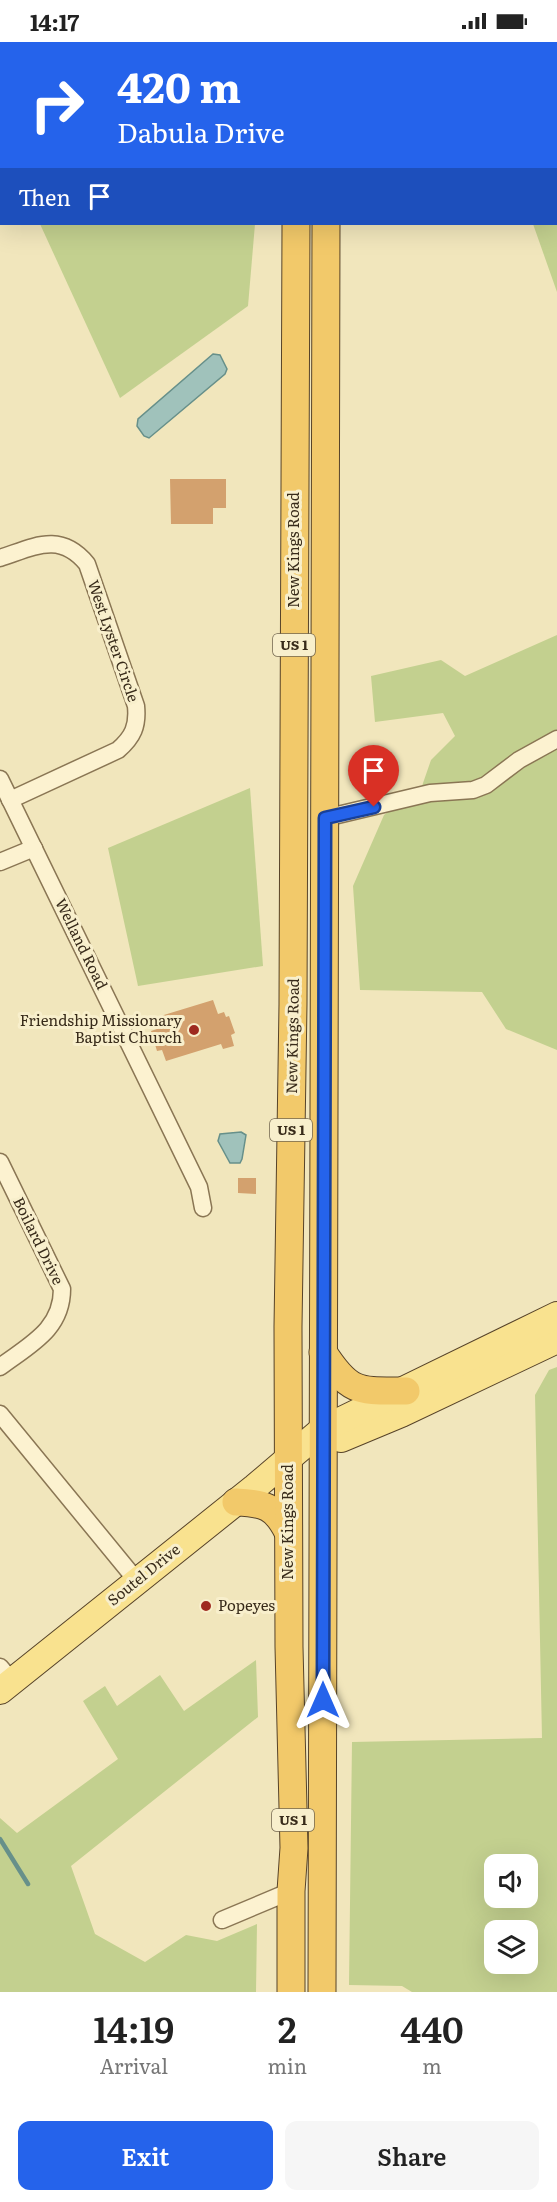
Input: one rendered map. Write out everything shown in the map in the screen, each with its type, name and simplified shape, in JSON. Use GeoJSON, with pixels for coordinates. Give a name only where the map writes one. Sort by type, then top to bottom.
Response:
{"type":"FeatureCollection","features":[{"type":"Feature","properties":{"kind":"highway","name":"New Kings Road"},"geometry":{"type":"LineString","coordinates":[[291,1992],[291,1891],[294,1848],[288,1532],[288,1299],[293,1004],[296,225]]}},
{"type":"Feature","properties":{"kind":"highway","name":"New Kings Road"},"geometry":{"type":"LineString","coordinates":[[322,1992],[326,225]]}},
{"type":"Feature","properties":{"kind":"highway"},"geometry":{"type":"LineString","coordinates":[[323,1352],[349,1384],[364,1391],[406,1391]]}},
{"type":"Feature","properties":{"kind":"highway"},"geometry":{"type":"LineString","coordinates":[[236,1502],[256,1503],[272,1509],[281,1518],[288,1532]]}},
{"type":"Feature","properties":{"kind":"main road","name":"Soutel Drive"},"geometry":{"type":"LineString","coordinates":[[4,1680],[137,1581],[288,1460],[406,1391],[557,1315]]}},
{"type":"Feature","properties":{"kind":"main road","name":"Soutel Drive"},"geometry":{"type":"LineString","coordinates":[[323,1438],[401,1414],[557,1340]]}},
{"type":"Feature","properties":{"kind":"street"},"geometry":{"type":"LineString","coordinates":[[294,454],[326,453]]}},
{"type":"Feature","properties":{"kind":"street","name":"West Lyster Circle"},"geometry":{"type":"LineString","coordinates":[[0,558],[43,544],[56,544],[70,548],[79,555],[87,564],[136,706],[135,729],[129,740],[118,750],[10,800]]}},
{"type":"Feature","properties":{"kind":"street"},"geometry":{"type":"LineString","coordinates":[[325,818],[420,795],[473,790],[496,779],[519,760],[557,739]]}},
{"type":"Feature","properties":{"kind":"street","name":"Welland Road"},"geometry":{"type":"LineString","coordinates":[[0,779],[199,1187],[203,1208]]}},
{"type":"Feature","properties":{"kind":"street"},"geometry":{"type":"LineString","coordinates":[[0,862],[34,848]]}},
{"type":"Feature","properties":{"kind":"street"},"geometry":{"type":"LineString","coordinates":[[293,1004],[324,1001]]}},
{"type":"Feature","properties":{"kind":"street","name":"Boilard Drive"},"geometry":{"type":"LineString","coordinates":[[0,1162],[62,1289],[62,1305],[55,1321],[44,1333],[0,1367]]}},
{"type":"Feature","properties":{"kind":"street"},"geometry":{"type":"LineString","coordinates":[[0,1414],[137,1581]]}},
{"type":"Feature","properties":{"kind":"street"},"geometry":{"type":"LineString","coordinates":[[294,1848],[322,1856]]}},
{"type":"Feature","properties":{"kind":"street"},"geometry":{"type":"LineString","coordinates":[[222,1920],[291,1891]]}},
{"type":"Feature","properties":{"kind":"green space"},"geometry":{"type":"Polygon","coordinates":[[[40,225],[255,225],[248,306],[120,398],[40,225]]]}},
{"type":"Feature","properties":{"kind":"green space"},"geometry":{"type":"Polygon","coordinates":[[[533,225],[557,225],[557,292],[533,225]]]}},
{"type":"Feature","properties":{"kind":"green space"},"geometry":{"type":"Polygon","coordinates":[[[557,635],[557,1050],[506,1029],[482,992],[360,990],[353,886],[384,815],[422,786],[431,760],[455,736],[443,713],[375,722],[371,676],[441,660],[465,676],[557,635]]]}},
{"type":"Feature","properties":{"kind":"green space"},"geometry":{"type":"Polygon","coordinates":[[[250,788],[263,966],[138,986],[108,848],[250,788]]]}},
{"type":"Feature","properties":{"kind":"green space"},"geometry":{"type":"Polygon","coordinates":[[[557,1367],[557,1992],[412,1992],[402,1986],[349,1985],[352,1742],[542,1738],[535,1395],[549,1370],[557,1367]]]}},
{"type":"Feature","properties":{"kind":"green space"},"geometry":{"type":"Polygon","coordinates":[[[256,1660],[258,1717],[71,1866],[95,1934],[145,1962],[186,1935],[217,1941],[257,1924],[256,1992],[0,1992],[0,1818],[17,1833],[118,1759],[83,1701],[105,1686],[117,1706],[160,1675],[184,1711],[256,1660]]]}},
{"type":"Feature","properties":{"kind":"water"},"geometry":{"type":"Polygon","coordinates":[[[213,354],[220,355],[227,369],[225,374],[149,438],[144,436],[137,426],[138,419],[213,354]]]}},
{"type":"Feature","properties":{"kind":"water"},"geometry":{"type":"Polygon","coordinates":[[[241,1132],[246,1135],[242,1159],[240,1163],[230,1163],[218,1141],[220,1134],[241,1132]]]}},
{"type":"Feature","properties":{"kind":"building"},"geometry":{"type":"Polygon","coordinates":[[[170,479],[226,479],[226,508],[213,508],[213,524],[171,524],[170,479]]]}},
{"type":"Feature","properties":{"kind":"building","name":"Friendship Missionary Baptist Church"},"geometry":{"type":"Polygon","coordinates":[[[213,1000],[218,1014],[224,1012],[226,1017],[229,1016],[235,1033],[231,1035],[234,1046],[223,1049],[221,1044],[166,1061],[162,1050],[157,1051],[151,1031],[157,1029],[154,1018],[213,1000]]]}},
{"type":"Feature","properties":{"kind":"building"},"geometry":{"type":"Polygon","coordinates":[[[238,1178],[256,1178],[256,1194],[238,1193],[238,1178]]]}},
{"type":"Feature","properties":{"kind":"waterway"},"geometry":{"type":"LineString","coordinates":[[0,1839],[28,1884]]}},
{"type":"Feature","properties":{"kind":"place","name":"Friendship Missionary Baptist Church"},"geometry":{"type":"Point","coordinates":[194,1030]}},
{"type":"Feature","properties":{"kind":"place","name":"Popeyes"},"geometry":{"type":"Point","coordinates":[206,1606]}},
{"type":"Feature","properties":{"kind":"route"},"geometry":{"type":"LineString","coordinates":[[323,1700],[325,818],[374,807]]}}]}
